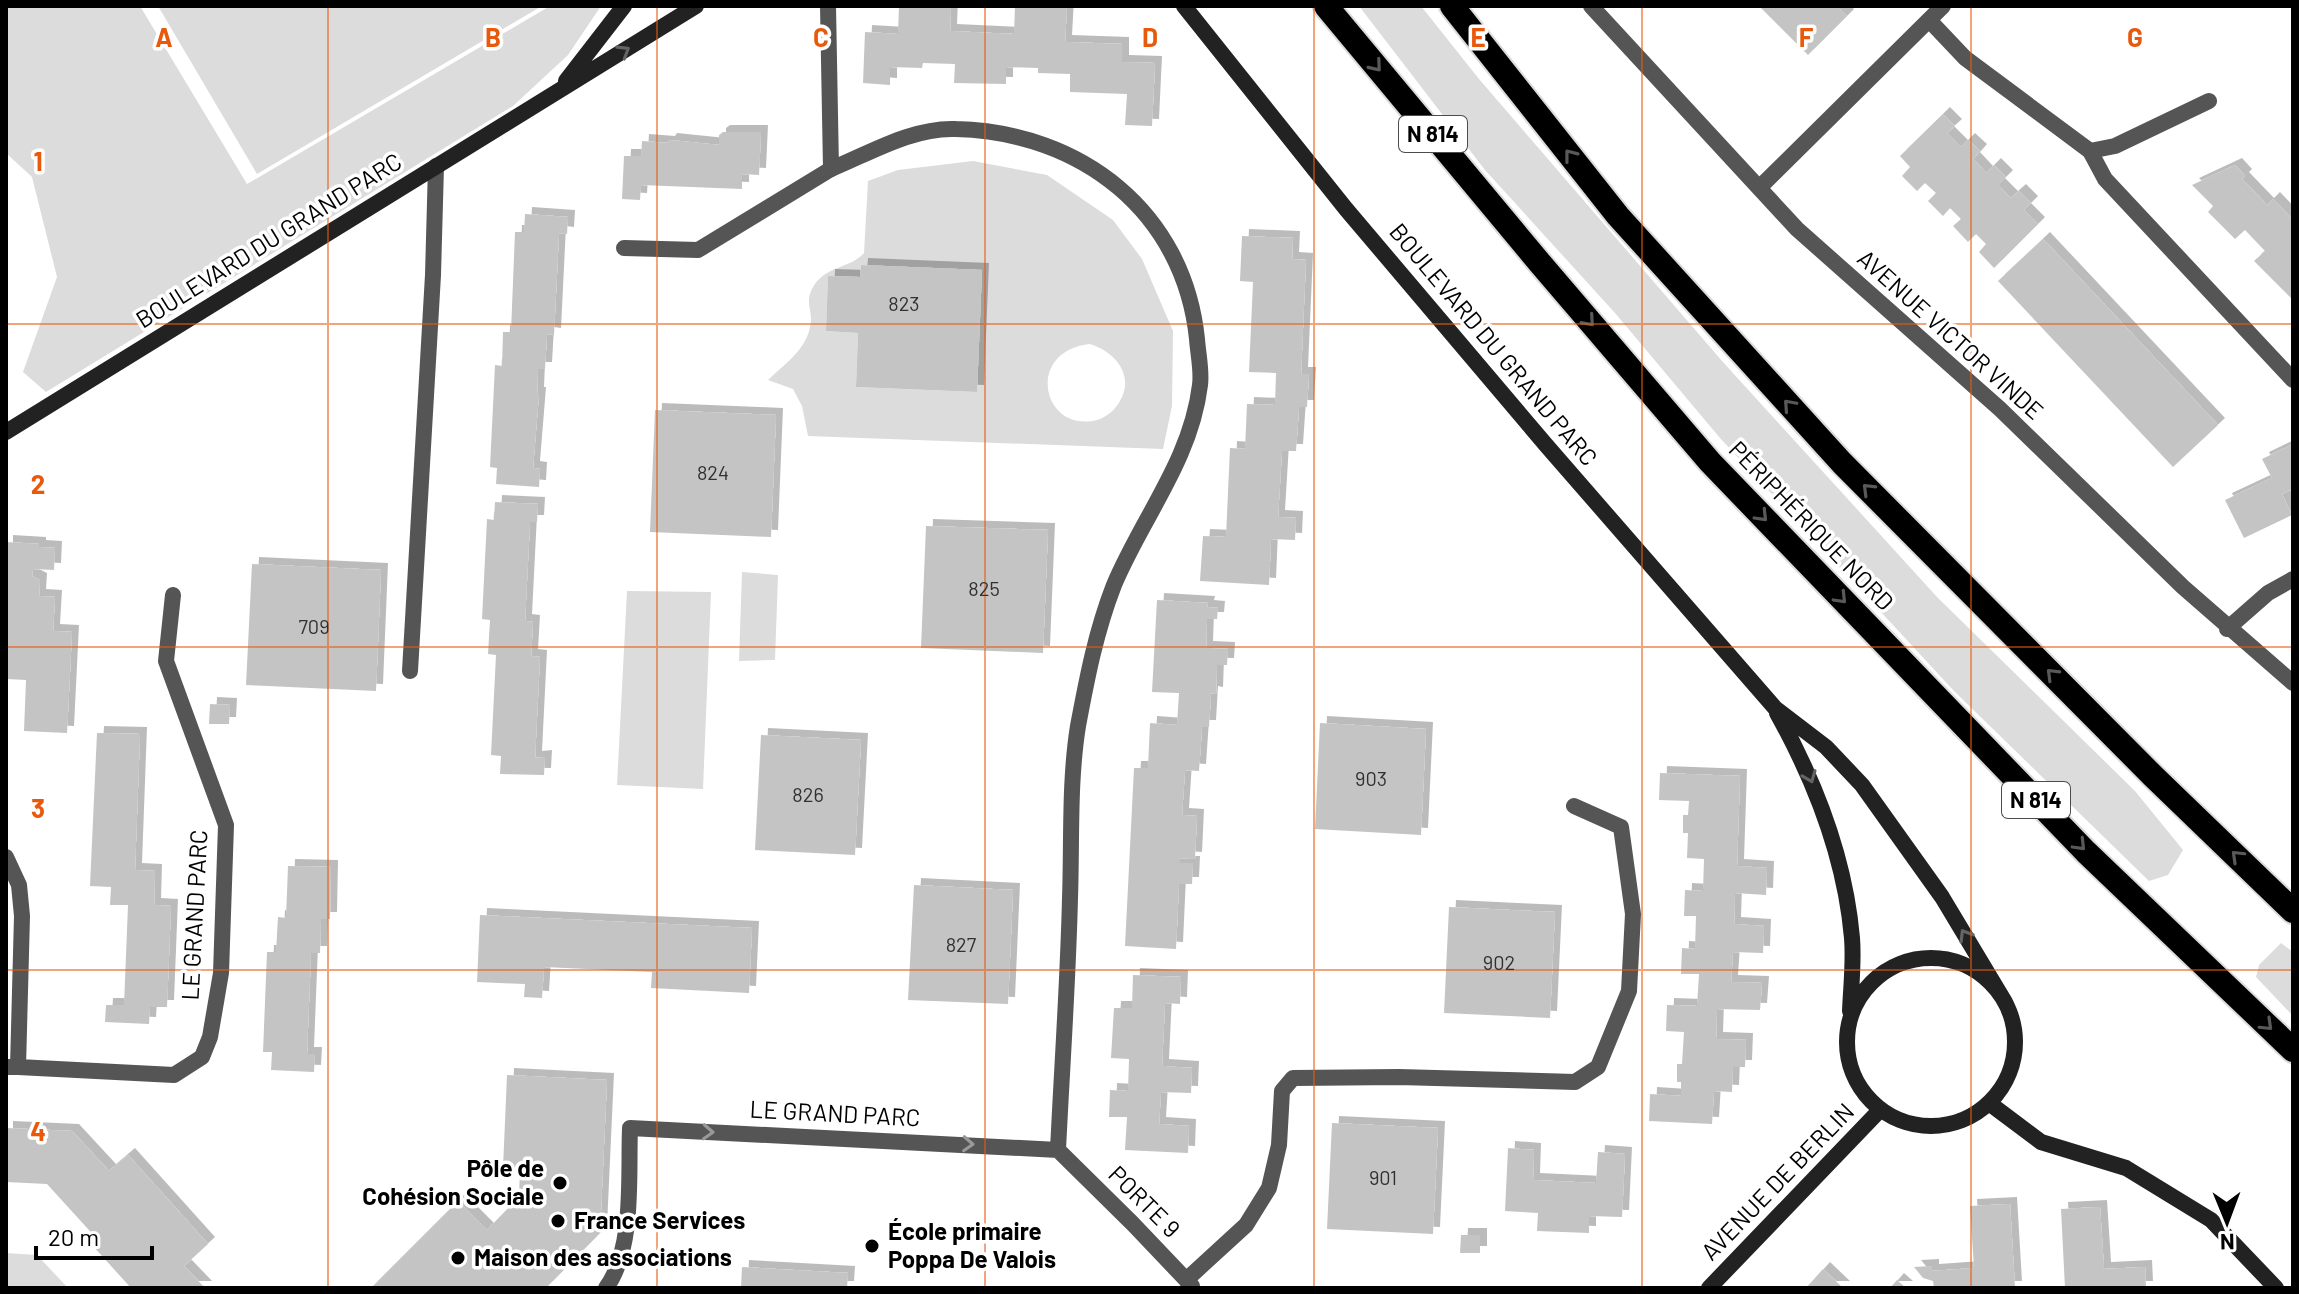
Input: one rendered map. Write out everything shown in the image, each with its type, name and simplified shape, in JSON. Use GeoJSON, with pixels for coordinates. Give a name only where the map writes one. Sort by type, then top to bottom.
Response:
{"type":"FeatureCollection","features":[{"type":"Feature","properties":{"kind":"highway","name":"PÉRIPHÉRIQUE NORD"},"geometry":{"type":"LineString","coordinates":[[1326,6],[1710,462],[2086,852],[2293,1050]]}},
{"type":"Feature","properties":{"kind":"highway"},"geometry":{"type":"LineString","coordinates":[[1452,6],[1618,216],[1842,463],[2153,776],[2293,911]]}},
{"type":"Feature","properties":{"kind":"street","name":"BOULEVARD DU GRAND PARC"},"geometry":{"type":"LineString","coordinates":[[557,92],[624,6]]}},
{"type":"Feature","properties":{"kind":"street","name":"BOULEVARD DU GRAND PARC"},"geometry":{"type":"LineString","coordinates":[[6,432],[696,6]]}},
{"type":"Feature","properties":{"kind":"street"},"geometry":{"type":"LineString","coordinates":[[828,6],[831,169]]}},
{"type":"Feature","properties":{"kind":"street","name":"BOULEVARD DU GRAND PARC"},"geometry":{"type":"LineString","coordinates":[[1184,6],[1346,209],[1546,445],[1775,708],[1826,747],[1862,785],[1942,897],[2005,1002]]}},
{"type":"Feature","properties":{"kind":"street","name":"AVENUE VICTOR VINDE"},"geometry":{"type":"LineString","coordinates":[[1591,6],[1797,229],[2000,409],[2227,629],[2293,683]]}},
{"type":"Feature","properties":{"kind":"street"},"geometry":{"type":"LineString","coordinates":[[1760,187],[1943,6]]}},
{"type":"Feature","properties":{"kind":"street"},"geometry":{"type":"LineString","coordinates":[[1929,20],[1965,58],[2090,151],[2105,179],[2293,380]]}},
{"type":"Feature","properties":{"kind":"street"},"geometry":{"type":"LineString","coordinates":[[2090,151],[2115,146],[2209,101]]}},
{"type":"Feature","properties":{"kind":"street"},"geometry":{"type":"LineString","coordinates":[[624,248],[698,250],[831,169],[917,133],[954,128],[1007,134],[1043,143],[1074,156],[1104,174],[1128,195],[1170,248],[1185,281],[1194,317],[1201,383],[1189,435],[1115,584],[1091,656],[1075,745],[1058,1150]]}},
{"type":"Feature","properties":{"kind":"street"},"geometry":{"type":"LineString","coordinates":[[410,671],[426,408],[436,166]]}},
{"type":"Feature","properties":{"kind":"street"},"geometry":{"type":"LineString","coordinates":[[2227,629],[2268,593],[2293,579]]}},
{"type":"Feature","properties":{"kind":"street","name":"LE GRAND PARC"},"geometry":{"type":"LineString","coordinates":[[6,857],[19,885],[22,916],[12,1067],[174,1075],[202,1057],[210,1037],[221,973],[226,825],[166,661],[173,595]]}},
{"type":"Feature","properties":{"kind":"street","name":"BOULEVARD DU GRAND PARC"},"geometry":{"type":"LineString","coordinates":[[1775,708],[1806,766],[1841,868],[1852,941],[1850,1019]]}},
{"type":"Feature","properties":{"kind":"street"},"geometry":{"type":"LineString","coordinates":[[1190,1284],[1246,1225],[1269,1188],[1279,1145],[1282,1091],[1293,1078],[1399,1077],[1575,1082],[1598,1067],[1629,991],[1633,914],[1621,827],[1574,806]]}},
{"type":"Feature","properties":{"kind":"street"},"geometry":{"type":"LineString","coordinates":[[1913,960],[1948,960],[1981,975],[2005,1002],[2015,1035],[2010,1070],[2002,1088],[1973,1115],[1955,1123],[1936,1126],[1897,1120],[1880,1110],[1865,1095],[1854,1076],[1848,1058],[1850,1019],[1857,1002],[1880,975],[1913,960]]}},
{"type":"Feature","properties":{"kind":"street"},"geometry":{"type":"LineString","coordinates":[[1989,1103],[2041,1142],[2126,1168],[2211,1220],[2276,1288]]}},
{"type":"Feature","properties":{"kind":"street","name":"AVENUE DE BERLIN"},"geometry":{"type":"LineString","coordinates":[[1709,1288],[1880,1110]]}},
{"type":"Feature","properties":{"kind":"street","name":"LE GRAND PARC"},"geometry":{"type":"LineString","coordinates":[[606,1288],[615,1276],[625,1241],[630,1128],[1058,1150]]}},
{"type":"Feature","properties":{"kind":"street","name":"PORTE 9"},"geometry":{"type":"LineString","coordinates":[[1058,1150],[1190,1284]]}},
{"type":"Feature","properties":{"kind":"shaded area"},"geometry":{"type":"Polygon","coordinates":[[[6,6],[140,6],[247,184],[550,6],[601,6],[568,55],[513,106],[46,392],[23,372],[57,277],[32,177],[6,153],[6,6]]]}},
{"type":"Feature","properties":{"kind":"shaded area"},"geometry":{"type":"Polygon","coordinates":[[[158,6],[542,6],[257,174],[158,6]]]}},
{"type":"Feature","properties":{"kind":"shaded area"},"geometry":{"type":"Polygon","coordinates":[[[1359,6],[1421,6],[1479,79],[1722,361],[1938,598],[2135,791],[2183,850],[2168,875],[2149,881],[1954,691],[1720,438],[1615,313],[1485,170],[1359,6]]]}},
{"type":"Feature","properties":{"kind":"shaded area"},"geometry":{"type":"Polygon","coordinates":[[[973,161],[1047,175],[1113,220],[1142,259],[1173,331],[1172,406],[1163,449],[808,436],[802,406],[793,389],[768,380],[807,338],[811,319],[809,297],[815,285],[828,273],[864,253],[868,181],[898,170],[973,161]],[[861,265],[860,277],[828,276],[826,331],[858,333],[856,387],[977,392],[982,270],[861,265]],[[1090,344],[1069,350],[1056,361],[1049,375],[1048,390],[1053,404],[1063,415],[1078,421],[1097,420],[1107,415],[1118,404],[1124,391],[1124,374],[1120,366],[1107,353],[1090,344]]]}},
{"type":"Feature","properties":{"kind":"shaded area"},"geometry":{"type":"Polygon","coordinates":[[[742,572],[778,575],[775,660],[739,661],[742,572]]]}},
{"type":"Feature","properties":{"kind":"shaded area"},"geometry":{"type":"Polygon","coordinates":[[[627,591],[711,592],[703,789],[617,785],[627,591]]]}},
{"type":"Feature","properties":{"kind":"shaded area"},"geometry":{"type":"Polygon","coordinates":[[[2281,943],[2293,952],[2293,1016],[2256,977],[2259,965],[2281,943]]]}},
{"type":"Feature","properties":{"kind":"shaded area"},"geometry":{"type":"Polygon","coordinates":[[[6,1253],[37,1255],[68,1288],[6,1288],[6,1253]]]}},
{"type":"Feature","properties":{"kind":"building"},"geometry":{"type":"Polygon","coordinates":[[[899,6],[951,6],[950,31],[1014,34],[1015,6],[1067,6],[1065,42],[1122,44],[1122,62],[1155,63],[1152,126],[1125,125],[1127,94],[1070,92],[1070,74],[1038,73],[1038,68],[1006,67],[1006,84],[954,83],[955,64],[923,63],[922,68],[890,67],[890,85],[863,83],[865,32],[898,34],[899,6]]]}},
{"type":"Feature","properties":{"kind":"building"},"geometry":{"type":"Polygon","coordinates":[[[1759,6],[1837,6],[1847,16],[1808,55],[1759,6]]]}},
{"type":"Feature","properties":{"kind":"building"},"geometry":{"type":"Polygon","coordinates":[[[1943,114],[1955,126],[1947,133],[1961,147],[1968,140],[1980,151],[1973,159],[1986,173],[1994,165],[2006,177],[1998,185],[2011,198],[2019,191],[2031,203],[2024,210],[2038,224],[1994,268],[1979,252],[1986,244],[1976,234],[1968,242],[1953,226],[1961,219],[1950,208],[1943,216],[1928,201],[1936,193],[1925,183],[1917,191],[1902,176],[1910,167],[1900,156],[1943,114]]]}},
{"type":"Feature","properties":{"kind":"building"},"geometry":{"type":"Polygon","coordinates":[[[723,132],[761,132],[759,175],[742,174],[742,189],[641,185],[640,200],[622,199],[624,156],[641,156],[642,141],[668,143],[670,140],[719,145],[719,135],[723,132]]]}},
{"type":"Feature","properties":{"kind":"building"},"geometry":{"type":"Polygon","coordinates":[[[2235,165],[2245,176],[2242,179],[2267,205],[2273,199],[2293,220],[2293,300],[2254,261],[2265,251],[2245,230],[2235,239],[2208,212],[2213,206],[2192,185],[2235,165]]]}},
{"type":"Feature","properties":{"kind":"building"},"geometry":{"type":"Polygon","coordinates":[[[525,214],[568,217],[567,234],[559,233],[554,335],[547,334],[545,369],[538,369],[533,468],[540,469],[539,487],[496,484],[497,468],[490,467],[495,365],[502,366],[503,332],[511,332],[515,232],[524,232],[525,214]]]}},
{"type":"Feature","properties":{"kind":"building"},"geometry":{"type":"Polygon","coordinates":[[[1242,236],[1293,238],[1292,259],[1306,260],[1301,374],[1309,374],[1307,407],[1299,407],[1296,451],[1282,451],[1278,517],[1296,518],[1295,540],[1271,539],[1269,585],[1200,581],[1203,536],[1226,537],[1230,448],[1245,449],[1247,404],[1275,405],[1276,373],[1249,372],[1253,282],[1240,281],[1242,236]]]}},
{"type":"Feature","properties":{"kind":"building"},"geometry":{"type":"Polygon","coordinates":[[[2043,239],[2218,425],[2173,467],[1998,281],[2043,239]]]}},
{"type":"Feature","properties":{"kind":"building"},"geometry":{"type":"Polygon","coordinates":[[[861,265],[982,270],[977,392],[856,387],[858,333],[826,331],[828,276],[860,277],[861,265]]]}},
{"type":"Feature","properties":{"kind":"building"},"geometry":{"type":"Polygon","coordinates":[[[655,410],[776,415],[771,537],[650,532],[655,410]]]}},
{"type":"Feature","properties":{"kind":"building"},"geometry":{"type":"Polygon","coordinates":[[[2293,444],[2293,489],[2282,494],[2292,515],[2244,538],[2225,500],[2272,478],[2262,459],[2293,444]]]}},
{"type":"Feature","properties":{"kind":"building"},"geometry":{"type":"Polygon","coordinates":[[[495,502],[538,504],[537,522],[530,522],[525,621],[533,622],[531,656],[540,657],[535,758],[545,757],[544,775],[500,774],[501,756],[491,755],[496,655],[488,654],[490,620],[482,619],[487,519],[494,520],[495,502]]]}},
{"type":"Feature","properties":{"kind":"building"},"geometry":{"type":"Polygon","coordinates":[[[926,526],[1048,530],[1043,653],[921,648],[926,526]]]}},
{"type":"Feature","properties":{"kind":"building"},"geometry":{"type":"Polygon","coordinates":[[[6,542],[55,548],[54,570],[33,569],[32,576],[40,580],[39,596],[55,597],[53,631],[72,632],[67,733],[24,731],[26,680],[6,679],[6,542]]]}},
{"type":"Feature","properties":{"kind":"building"},"geometry":{"type":"Polygon","coordinates":[[[252,564],[381,570],[376,691],[246,685],[252,564]]]}},
{"type":"Feature","properties":{"kind":"building"},"geometry":{"type":"Polygon","coordinates":[[[1157,600],[1208,603],[1207,607],[1218,608],[1217,619],[1207,619],[1206,648],[1228,649],[1227,665],[1217,665],[1216,694],[1211,693],[1209,727],[1202,727],[1199,771],[1185,770],[1182,815],[1197,816],[1195,859],[1180,858],[1180,863],[1193,863],[1192,884],[1179,884],[1176,949],[1125,946],[1134,768],[1148,768],[1150,723],[1177,725],[1179,693],[1152,692],[1157,600]]]}},
{"type":"Feature","properties":{"kind":"building"},"geometry":{"type":"Polygon","coordinates":[[[210,704],[230,705],[229,724],[209,724],[210,704]]]}},
{"type":"Feature","properties":{"kind":"building"},"geometry":{"type":"Polygon","coordinates":[[[1320,723],[1426,729],[1421,835],[1315,829],[1320,723]]]}},
{"type":"Feature","properties":{"kind":"building"},"geometry":{"type":"Polygon","coordinates":[[[97,733],[140,734],[135,870],[155,871],[154,905],[171,906],[167,1007],[150,1007],[149,1024],[105,1022],[106,1005],[124,1005],[128,905],[110,905],[111,887],[90,886],[97,733]]]}},
{"type":"Feature","properties":{"kind":"building"},"geometry":{"type":"Polygon","coordinates":[[[761,735],[861,740],[855,855],[755,850],[761,735]]]}},
{"type":"Feature","properties":{"kind":"building"},"geometry":{"type":"Polygon","coordinates":[[[1660,773],[1740,776],[1737,866],[1767,868],[1766,895],[1735,893],[1734,924],[1764,926],[1763,953],[1733,952],[1731,982],[1762,983],[1760,1010],[1717,1009],[1716,1039],[1746,1040],[1745,1067],[1733,1067],[1732,1092],[1714,1091],[1712,1124],[1649,1121],[1650,1094],[1681,1096],[1677,1064],[1682,1064],[1684,1032],[1666,1031],[1667,1005],[1697,1006],[1699,974],[1681,974],[1682,948],[1695,949],[1696,916],[1684,916],[1685,890],[1703,891],[1704,859],[1687,858],[1688,833],[1683,833],[1683,815],[1688,815],[1689,801],[1659,800],[1660,773]]]}},
{"type":"Feature","properties":{"kind":"building"},"geometry":{"type":"Polygon","coordinates":[[[288,866],[331,867],[330,919],[321,919],[320,953],[311,953],[307,1054],[315,1054],[314,1072],[271,1070],[272,1052],[263,1052],[267,952],[276,952],[278,917],[286,918],[288,866]]]}},
{"type":"Feature","properties":{"kind":"building"},"geometry":{"type":"Polygon","coordinates":[[[914,885],[1013,890],[1008,1004],[908,1000],[914,885]]]}},
{"type":"Feature","properties":{"kind":"building"},"geometry":{"type":"Polygon","coordinates":[[[1449,907],[1555,912],[1550,1018],[1444,1013],[1449,907]]]}},
{"type":"Feature","properties":{"kind":"building"},"geometry":{"type":"Polygon","coordinates":[[[480,915],[752,928],[749,993],[651,988],[652,972],[544,967],[542,998],[524,997],[525,984],[477,982],[480,915]]]}},
{"type":"Feature","properties":{"kind":"building"},"geometry":{"type":"Polygon","coordinates":[[[1133,975],[1181,977],[1180,1004],[1165,1003],[1162,1066],[1192,1068],[1191,1093],[1161,1092],[1159,1124],[1189,1126],[1188,1153],[1125,1150],[1127,1117],[1109,1117],[1110,1090],[1128,1091],[1129,1059],[1111,1058],[1114,1008],[1132,1008],[1133,975]]]}},
{"type":"Feature","properties":{"kind":"building","name":"Pôle de Cohésion Sociale"},"geometry":{"type":"Polygon","coordinates":[[[507,1075],[607,1080],[600,1233],[546,1288],[371,1288],[458,1201],[487,1230],[519,1197],[520,1169],[503,1168],[507,1075]]]}},
{"type":"Feature","properties":{"kind":"building"},"geometry":{"type":"Polygon","coordinates":[[[1332,1123],[1438,1128],[1433,1234],[1327,1229],[1332,1123]]]}},
{"type":"Feature","properties":{"kind":"building"},"geometry":{"type":"Polygon","coordinates":[[[6,1128],[72,1131],[109,1171],[128,1155],[208,1244],[184,1266],[205,1288],[131,1288],[92,1245],[98,1240],[47,1184],[6,1182],[6,1128]]]}},
{"type":"Feature","properties":{"kind":"building"},"geometry":{"type":"Polygon","coordinates":[[[1508,1148],[1534,1150],[1533,1180],[1596,1183],[1598,1152],[1625,1154],[1622,1217],[1589,1216],[1589,1233],[1537,1231],[1538,1213],[1505,1211],[1508,1148]]]}},
{"type":"Feature","properties":{"kind":"building"},"geometry":{"type":"Polygon","coordinates":[[[2010,1204],[2015,1288],[1934,1288],[1933,1281],[1923,1278],[1914,1267],[1932,1266],[1932,1271],[1974,1268],[1970,1206],[2010,1204]]]}},
{"type":"Feature","properties":{"kind":"building"},"geometry":{"type":"Polygon","coordinates":[[[2100,1207],[2104,1269],[2145,1267],[2146,1288],[2065,1288],[2061,1209],[2100,1207]]]}},
{"type":"Feature","properties":{"kind":"building"},"geometry":{"type":"Polygon","coordinates":[[[1461,1235],[1480,1235],[1480,1253],[1460,1253],[1461,1235]]]}},
{"type":"Feature","properties":{"kind":"building"},"geometry":{"type":"Polygon","coordinates":[[[742,1267],[848,1273],[847,1288],[741,1288],[742,1267]]]}},
{"type":"Feature","properties":{"kind":"building"},"geometry":{"type":"Polygon","coordinates":[[[1823,1269],[1843,1288],[1806,1288],[1823,1269]]]}},
{"type":"Feature","properties":{"kind":"building"},"geometry":{"type":"Polygon","coordinates":[[[1897,1280],[1906,1288],[1890,1288],[1897,1280]]]}},
{"type":"Feature","properties":{"kind":"place","name":"Pôle de Cohésion Sociale"},"geometry":{"type":"Point","coordinates":[560,1183]}},
{"type":"Feature","properties":{"kind":"place","name":"France Services"},"geometry":{"type":"Point","coordinates":[558,1221]}},
{"type":"Feature","properties":{"kind":"place","name":"École primaire Poppa De Valois"},"geometry":{"type":"Point","coordinates":[872,1246]}},
{"type":"Feature","properties":{"kind":"place","name":"Maison des associations"},"geometry":{"type":"Point","coordinates":[458,1258]}}]}
